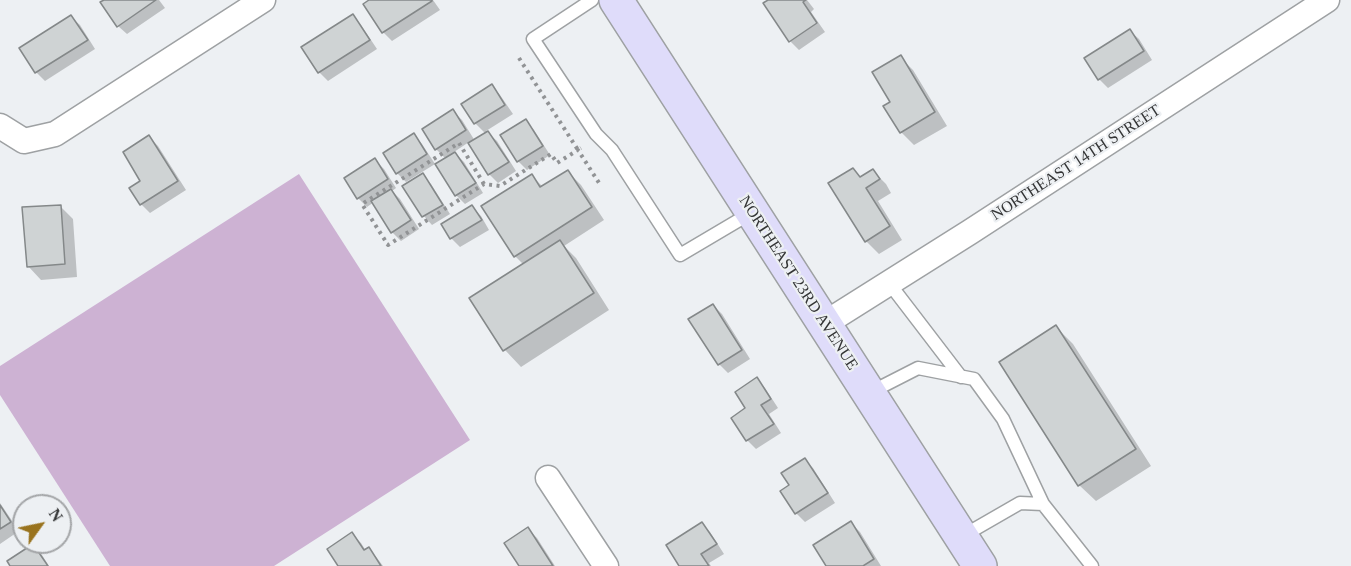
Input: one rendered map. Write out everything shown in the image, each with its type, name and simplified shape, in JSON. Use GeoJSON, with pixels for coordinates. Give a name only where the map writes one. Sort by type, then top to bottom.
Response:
{"type":"FeatureCollection","features":[{"type":"Feature","properties":{"kind":"main road","name":"NORTHEAST 23RD AVENUE"},"geometry":{"type":"LineString","coordinates":[[616,0],[980,566]]}},
{"type":"Feature","properties":{"kind":"street"},"geometry":{"type":"LineString","coordinates":[[0,126],[24,141],[55,134],[263,0]]}},
{"type":"Feature","properties":{"kind":"street","name":"NORTHEAST 14TH STREET"},"geometry":{"type":"LineString","coordinates":[[824,324],[1327,0]]}},
{"type":"Feature","properties":{"kind":"street"},"geometry":{"type":"LineString","coordinates":[[548,478],[606,566]]}},
{"type":"Feature","properties":{"kind":"lane"},"geometry":{"type":"LineString","coordinates":[[592,0],[533,39],[596,134],[612,150],[680,255],[752,212]]}},
{"type":"Feature","properties":{"kind":"lane"},"geometry":{"type":"LineString","coordinates":[[889,283],[961,377]]}},
{"type":"Feature","properties":{"kind":"lane"},"geometry":{"type":"LineString","coordinates":[[869,393],[918,368],[975,380],[1003,419],[1043,504],[1092,566]]}},
{"type":"Feature","properties":{"kind":"lane"},"geometry":{"type":"LineString","coordinates":[[961,537],[1020,503],[1043,504]]}},
{"type":"Feature","properties":{"kind":"path"},"geometry":{"type":"LineString","coordinates":[[519,58],[601,186]]}},
{"type":"Feature","properties":{"kind":"path"},"geometry":{"type":"LineString","coordinates":[[484,184],[459,143],[362,204],[388,245],[484,184],[500,186],[550,154],[557,163],[579,149]]}},
{"type":"Feature","properties":{"kind":"shaded area"},"geometry":{"type":"Polygon","coordinates":[[[299,174],[470,440],[274,566],[110,566],[72,507],[72,494],[64,494],[0,395],[0,366],[299,174]]]}},
{"type":"Feature","properties":{"kind":"building"},"geometry":{"type":"Polygon","coordinates":[[[104,0],[156,0],[117,27],[100,2],[104,0]]]}},
{"type":"Feature","properties":{"kind":"building"},"geometry":{"type":"Polygon","coordinates":[[[369,0],[432,1],[382,33],[363,4],[369,0]]]}},
{"type":"Feature","properties":{"kind":"building"},"geometry":{"type":"Polygon","coordinates":[[[768,0],[806,0],[803,2],[817,23],[789,42],[763,3],[768,0]]]}},
{"type":"Feature","properties":{"kind":"building"},"geometry":{"type":"Polygon","coordinates":[[[353,14],[370,40],[318,73],[301,47],[353,14]]]}},
{"type":"Feature","properties":{"kind":"building"},"geometry":{"type":"Polygon","coordinates":[[[71,15],[88,40],[35,73],[19,48],[71,15]]]}},
{"type":"Feature","properties":{"kind":"building"},"geometry":{"type":"Polygon","coordinates":[[[1130,29],[1144,51],[1098,80],[1084,58],[1130,29]]]}},
{"type":"Feature","properties":{"kind":"building"},"geometry":{"type":"Polygon","coordinates":[[[901,55],[935,112],[900,133],[883,106],[890,102],[872,72],[901,55]]]}},
{"type":"Feature","properties":{"kind":"building"},"geometry":{"type":"Polygon","coordinates":[[[492,84],[505,105],[474,124],[461,104],[492,84]]]}},
{"type":"Feature","properties":{"kind":"building"},"geometry":{"type":"Polygon","coordinates":[[[453,109],[466,130],[435,150],[422,129],[453,109]]]}},
{"type":"Feature","properties":{"kind":"building"},"geometry":{"type":"Polygon","coordinates":[[[526,119],[543,146],[517,162],[500,135],[526,119]]]}},
{"type":"Feature","properties":{"kind":"building"},"geometry":{"type":"Polygon","coordinates":[[[488,131],[509,162],[488,175],[468,143],[488,131]]]}},
{"type":"Feature","properties":{"kind":"building"},"geometry":{"type":"Polygon","coordinates":[[[414,133],[427,154],[396,174],[383,153],[414,133]]]}},
{"type":"Feature","properties":{"kind":"building"},"geometry":{"type":"Polygon","coordinates":[[[149,135],[178,181],[140,205],[129,188],[140,181],[123,152],[149,135]]]}},
{"type":"Feature","properties":{"kind":"building"},"geometry":{"type":"Polygon","coordinates":[[[455,152],[476,183],[455,196],[435,164],[455,152]]]}},
{"type":"Feature","properties":{"kind":"building"},"geometry":{"type":"Polygon","coordinates":[[[375,158],[388,179],[357,199],[344,178],[375,158]]]}},
{"type":"Feature","properties":{"kind":"building"},"geometry":{"type":"Polygon","coordinates":[[[853,168],[860,177],[873,169],[880,179],[866,188],[890,226],[865,242],[828,183],[853,168]]]}},
{"type":"Feature","properties":{"kind":"building"},"geometry":{"type":"Polygon","coordinates":[[[568,170],[592,207],[514,257],[481,206],[532,174],[540,187],[568,170]]]}},
{"type":"Feature","properties":{"kind":"building"},"geometry":{"type":"Polygon","coordinates":[[[423,173],[443,205],[422,217],[402,186],[423,173]]]}},
{"type":"Feature","properties":{"kind":"building"},"geometry":{"type":"Polygon","coordinates":[[[391,189],[411,220],[391,233],[371,201],[391,189]]]}},
{"type":"Feature","properties":{"kind":"building"},"geometry":{"type":"Polygon","coordinates":[[[61,205],[65,264],[27,267],[22,207],[61,205]]]}},
{"type":"Feature","properties":{"kind":"building"},"geometry":{"type":"Polygon","coordinates":[[[472,205],[482,220],[450,239],[441,224],[472,205]]]}},
{"type":"Feature","properties":{"kind":"building"},"geometry":{"type":"Polygon","coordinates":[[[560,240],[594,293],[503,351],[469,298],[560,240]]]}},
{"type":"Feature","properties":{"kind":"building"},"geometry":{"type":"Polygon","coordinates":[[[713,304],[742,350],[718,365],[688,319],[713,304]]]}},
{"type":"Feature","properties":{"kind":"building"},"geometry":{"type":"Polygon","coordinates":[[[1056,325],[1136,449],[1078,486],[999,362],[1056,325]]]}},
{"type":"Feature","properties":{"kind":"building"},"geometry":{"type":"Polygon","coordinates":[[[757,377],[771,399],[761,405],[774,424],[746,441],[731,418],[745,408],[735,392],[757,377]]]}},
{"type":"Feature","properties":{"kind":"building"},"geometry":{"type":"Polygon","coordinates":[[[805,458],[828,493],[795,514],[780,491],[789,485],[781,473],[805,458]]]}},
{"type":"Feature","properties":{"kind":"building"},"geometry":{"type":"Polygon","coordinates":[[[0,505],[11,522],[0,529],[0,505]]]}},
{"type":"Feature","properties":{"kind":"building"},"geometry":{"type":"Polygon","coordinates":[[[851,521],[874,559],[863,566],[826,566],[813,545],[851,521]]]}},
{"type":"Feature","properties":{"kind":"building"},"geometry":{"type":"Polygon","coordinates":[[[702,522],[717,544],[701,554],[709,566],[679,566],[666,545],[702,522]]]}},
{"type":"Feature","properties":{"kind":"building"},"geometry":{"type":"Polygon","coordinates":[[[528,527],[553,566],[519,566],[504,543],[528,527]]]}},
{"type":"Feature","properties":{"kind":"building"},"geometry":{"type":"Polygon","coordinates":[[[352,532],[364,550],[369,547],[381,566],[338,566],[327,549],[352,532]]]}},
{"type":"Feature","properties":{"kind":"building"},"geometry":{"type":"Polygon","coordinates":[[[18,554],[40,554],[48,566],[10,566],[7,561],[18,554]]]}}]}
